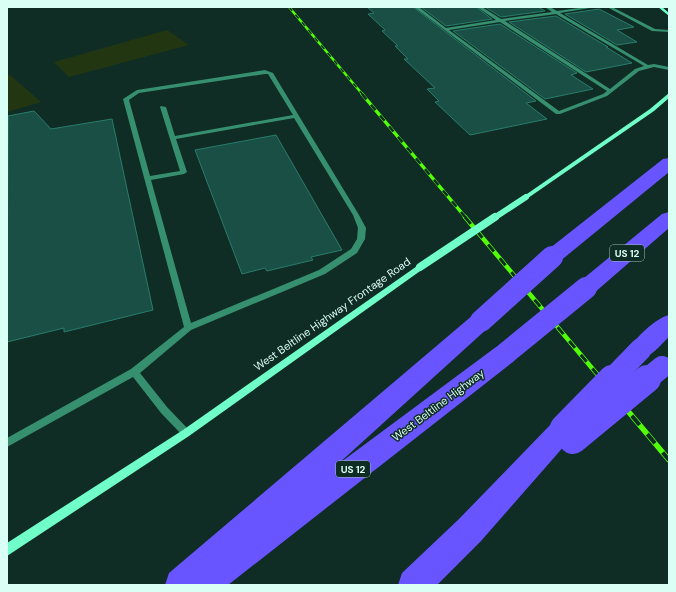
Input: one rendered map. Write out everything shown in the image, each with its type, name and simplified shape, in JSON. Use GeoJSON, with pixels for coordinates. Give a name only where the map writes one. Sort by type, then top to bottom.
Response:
{"type":"FeatureCollection","features":[{"type":"Feature","properties":{"kind":"highway"},"geometry":{"type":"LineString","coordinates":[[181,585],[552,257],[669,163]]}},
{"type":"Feature","properties":{"kind":"highway","name":"West Beltline Highway"},"geometry":{"type":"LineString","coordinates":[[202,585],[505,354],[669,218]]}},
{"type":"Feature","properties":{"kind":"highway"},"geometry":{"type":"LineString","coordinates":[[414,585],[568,434],[641,350],[669,323]]}},
{"type":"Feature","properties":{"kind":"highway"},"geometry":{"type":"LineString","coordinates":[[568,434],[665,365]]}},
{"type":"Feature","properties":{"kind":"street"},"geometry":{"type":"LineString","coordinates":[[660,7],[669,15]]}},
{"type":"Feature","properties":{"kind":"street","name":"West Beltline Highway Frontage Road"},"geometry":{"type":"LineString","coordinates":[[7,550],[186,433],[420,267],[526,197],[652,110],[669,95]]}},
{"type":"Feature","properties":{"kind":"lane"},"geometry":{"type":"LineString","coordinates":[[416,7],[558,113],[605,95],[637,70],[654,65],[669,69]]}},
{"type":"Feature","properties":{"kind":"lane"},"geometry":{"type":"LineString","coordinates":[[479,7],[610,91]]}},
{"type":"Feature","properties":{"kind":"lane"},"geometry":{"type":"LineString","coordinates":[[547,7],[648,67]]}},
{"type":"Feature","properties":{"kind":"lane"},"geometry":{"type":"LineString","coordinates":[[445,29],[594,7]]}},
{"type":"Feature","properties":{"kind":"lane"},"geometry":{"type":"LineString","coordinates":[[609,7],[654,30],[669,31]]}},
{"type":"Feature","properties":{"kind":"lane"},"geometry":{"type":"LineString","coordinates":[[7,443],[134,372],[188,328],[322,272],[354,251],[361,238],[362,228],[356,215],[270,73],[265,72],[137,92],[126,99],[188,328]]}},
{"type":"Feature","properties":{"kind":"lane"},"geometry":{"type":"LineString","coordinates":[[147,179],[184,172],[163,107]]}},
{"type":"Feature","properties":{"kind":"lane"},"geometry":{"type":"LineString","coordinates":[[174,138],[296,116]]}},
{"type":"Feature","properties":{"kind":"lane"},"geometry":{"type":"LineString","coordinates":[[134,372],[164,410],[186,433]]}},
{"type":"Feature","properties":{"kind":"green space"},"geometry":{"type":"Polygon","coordinates":[[[167,30],[189,45],[69,77],[54,62],[167,30]]]}},
{"type":"Feature","properties":{"kind":"green space"},"geometry":{"type":"Polygon","coordinates":[[[7,75],[10,75],[41,102],[7,112],[7,75]]]}},
{"type":"Feature","properties":{"kind":"building"},"geometry":{"type":"Polygon","coordinates":[[[367,7],[413,7],[536,101],[526,103],[547,119],[470,135],[435,102],[439,101],[427,89],[435,88],[404,59],[408,59],[395,46],[398,46],[382,31],[385,30],[368,14],[374,13],[367,7]]]}},
{"type":"Feature","properties":{"kind":"building"},"geometry":{"type":"Polygon","coordinates":[[[421,7],[476,7],[492,19],[446,26],[421,7]]]}},
{"type":"Feature","properties":{"kind":"building"},"geometry":{"type":"Polygon","coordinates":[[[485,7],[538,7],[545,11],[501,17],[485,7]]]}},
{"type":"Feature","properties":{"kind":"building"},"geometry":{"type":"Polygon","coordinates":[[[599,9],[634,27],[617,30],[637,42],[617,45],[565,14],[599,9]]]}},
{"type":"Feature","properties":{"kind":"building"},"geometry":{"type":"Polygon","coordinates":[[[556,16],[632,63],[586,72],[509,22],[556,16]]]}},
{"type":"Feature","properties":{"kind":"building"},"geometry":{"type":"Polygon","coordinates":[[[500,24],[577,73],[571,75],[593,89],[545,99],[453,31],[500,24]]]}},
{"type":"Feature","properties":{"kind":"building"},"geometry":{"type":"Polygon","coordinates":[[[34,111],[51,129],[112,119],[153,310],[64,332],[64,328],[7,342],[8,116],[34,111]]]}},
{"type":"Feature","properties":{"kind":"building"},"geometry":{"type":"Polygon","coordinates":[[[276,135],[342,250],[311,257],[313,260],[267,271],[265,268],[242,274],[195,150],[276,135]]]}},
{"type":"Feature","properties":{"kind":"railway"},"geometry":{"type":"LineString","coordinates":[[289,7],[363,95]]}},
{"type":"Feature","properties":{"kind":"railway"},"geometry":{"type":"LineString","coordinates":[[362,94],[466,218]]}},
{"type":"Feature","properties":{"kind":"railway"},"geometry":{"type":"LineString","coordinates":[[465,217],[602,380]]}},
{"type":"Feature","properties":{"kind":"railway"},"geometry":{"type":"LineString","coordinates":[[601,379],[669,460]]}}]}
